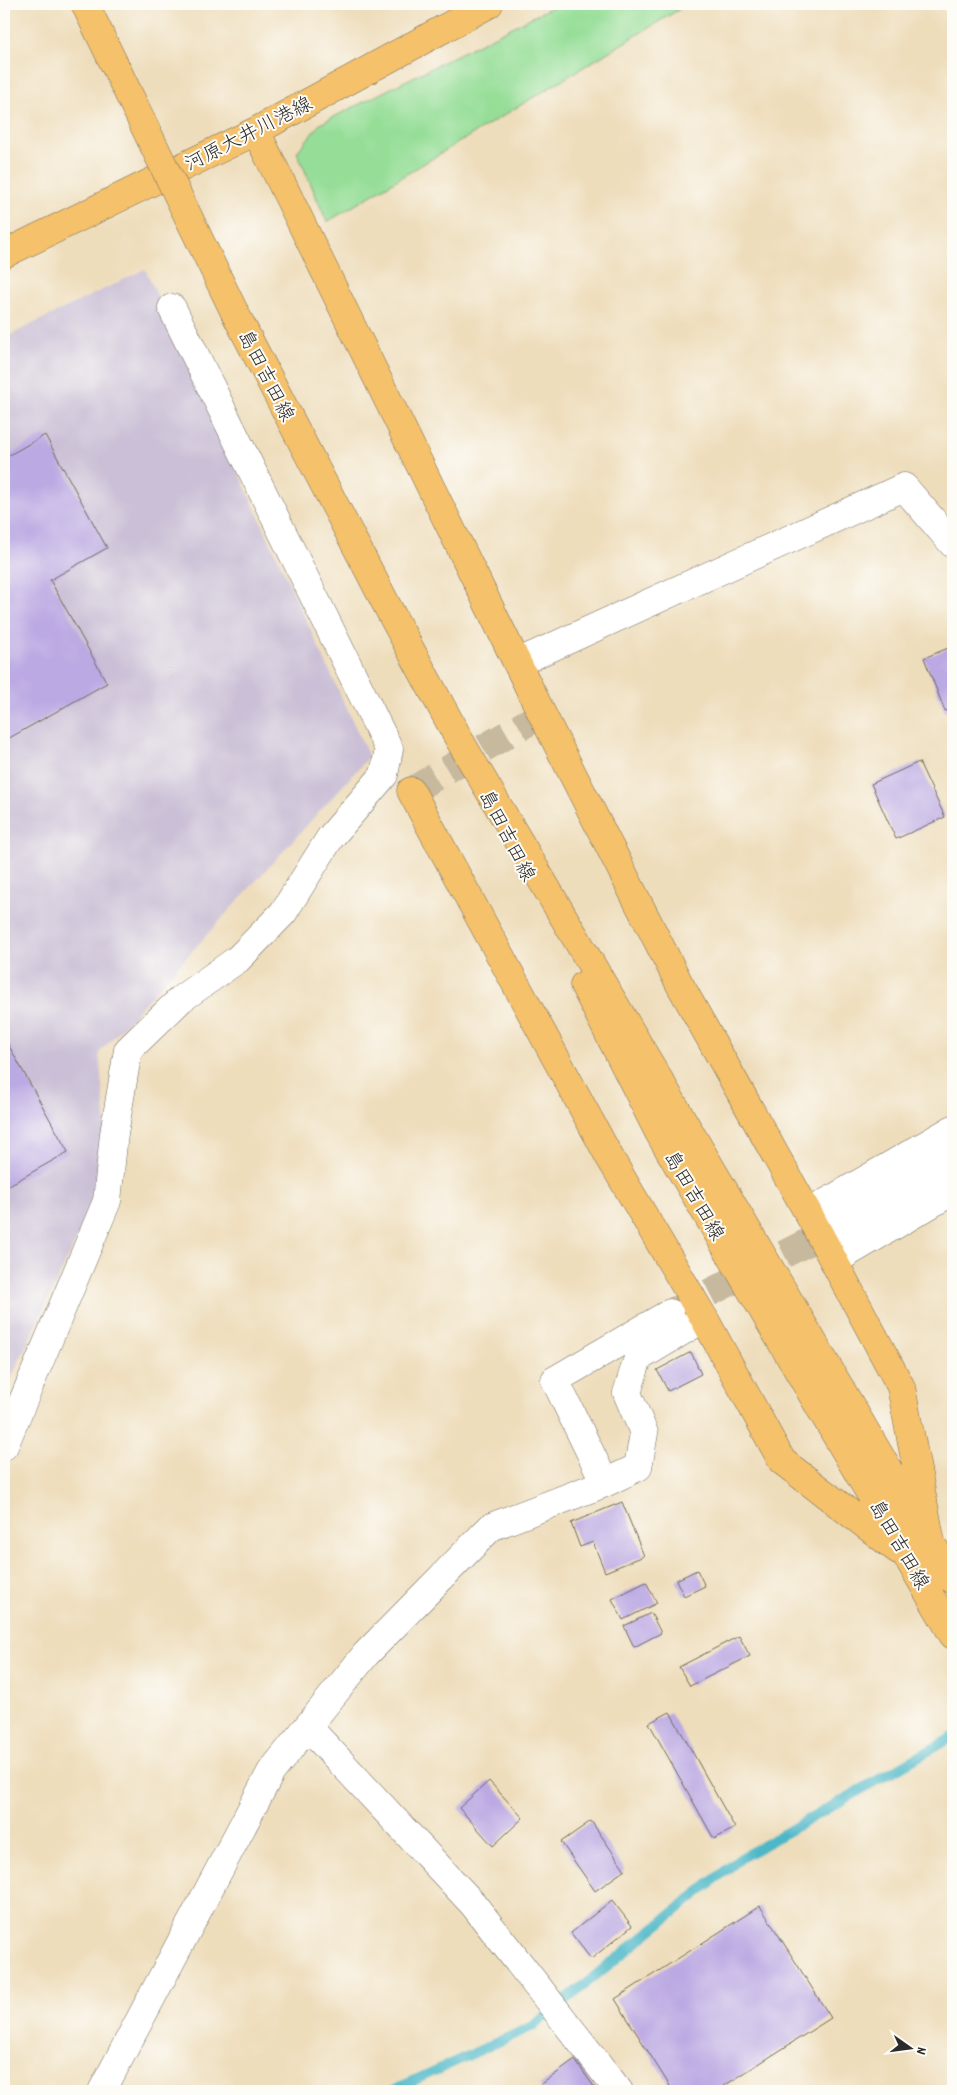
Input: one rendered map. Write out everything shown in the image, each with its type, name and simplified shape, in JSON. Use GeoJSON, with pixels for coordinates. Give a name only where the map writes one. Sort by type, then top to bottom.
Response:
{"type":"FeatureCollection","features":[{"type":"Feature","properties":{"kind":"main road","name":"島田吉田線"},"geometry":{"type":"LineString","coordinates":[[85,4],[235,313],[395,621],[460,741],[659,1133],[953,1635]]}},
{"type":"Feature","properties":{"kind":"main road","name":"河原大井川港線"},"geometry":{"type":"LineString","coordinates":[[4,254],[256,131],[489,4]]}},
{"type":"Feature","properties":{"kind":"main road"},"geometry":{"type":"LineString","coordinates":[[256,131],[542,714],[678,983],[808,1213],[901,1387],[931,1542]]}},
{"type":"Feature","properties":{"kind":"main road","name":"島田吉田線"},"geometry":{"type":"LineString","coordinates":[[460,741],[953,1580]]}},
{"type":"Feature","properties":{"kind":"main road"},"geometry":{"type":"LineString","coordinates":[[412,791],[610,1158],[704,1318],[782,1461],[909,1559]]}},
{"type":"Feature","properties":{"kind":"street"},"geometry":{"type":"LineString","coordinates":[[4,1446],[107,1200],[114,1134],[128,1050],[181,999],[238,959],[283,913],[330,838],[384,775],[389,749],[172,308]]}},
{"type":"Feature","properties":{"kind":"street"},"geometry":{"type":"LineString","coordinates":[[517,663],[904,487],[953,544]]}},
{"type":"Feature","properties":{"kind":"street"},"geometry":{"type":"LineString","coordinates":[[808,1213],[953,1129]]}},
{"type":"Feature","properties":{"kind":"street"},"geometry":{"type":"LineString","coordinates":[[836,1228],[953,1160]]}},
{"type":"Feature","properties":{"kind":"street"},"geometry":{"type":"LineString","coordinates":[[834,1261],[953,1191]]}},
{"type":"Feature","properties":{"kind":"street"},"geometry":{"type":"LineString","coordinates":[[606,1483],[555,1380],[670,1313]]}},
{"type":"Feature","properties":{"kind":"street"},"geometry":{"type":"LineString","coordinates":[[102,2091],[271,1772],[366,1654],[491,1527],[606,1483],[638,1467],[644,1433],[627,1393],[638,1358],[704,1318]]}},
{"type":"Feature","properties":{"kind":"street"},"geometry":{"type":"LineString","coordinates":[[308,1727],[473,1904],[619,2091]]}},
{"type":"Feature","properties":{"kind":"shaded area"},"geometry":{"type":"Polygon","coordinates":[[[145,269],[369,757],[99,1053],[110,1169],[4,1393],[4,338],[145,269]]]}},
{"type":"Feature","properties":{"kind":"green space"},"geometry":{"type":"Polygon","coordinates":[[[558,4],[688,4],[327,222],[297,152],[320,124],[558,4]]]}},
{"type":"Feature","properties":{"kind":"building"},"geometry":{"type":"Polygon","coordinates":[[[45,435],[107,548],[50,580],[107,683],[4,741],[4,458],[45,435]]]}},
{"type":"Feature","properties":{"kind":"building"},"geometry":{"type":"Polygon","coordinates":[[[953,646],[953,708],[945,711],[924,658],[953,646]]]}},
{"type":"Feature","properties":{"kind":"building"},"geometry":{"type":"Polygon","coordinates":[[[919,762],[945,817],[896,839],[871,784],[919,762]]]}},
{"type":"Feature","properties":{"kind":"building"},"geometry":{"type":"Polygon","coordinates":[[[4,1037],[68,1152],[4,1188],[4,1037]]]}},
{"type":"Feature","properties":{"kind":"building"},"geometry":{"type":"Polygon","coordinates":[[[691,1352],[701,1374],[668,1391],[657,1370],[691,1352]]]}},
{"type":"Feature","properties":{"kind":"building"},"geometry":{"type":"Polygon","coordinates":[[[622,1502],[644,1556],[605,1572],[593,1542],[580,1547],[571,1523],[622,1502]]]}},
{"type":"Feature","properties":{"kind":"building"},"geometry":{"type":"Polygon","coordinates":[[[697,1570],[705,1586],[684,1596],[676,1580],[697,1570]]]}},
{"type":"Feature","properties":{"kind":"building"},"geometry":{"type":"Polygon","coordinates":[[[646,1582],[657,1603],[623,1620],[612,1599],[646,1582]]]}},
{"type":"Feature","properties":{"kind":"building"},"geometry":{"type":"Polygon","coordinates":[[[651,1613],[661,1633],[634,1647],[624,1626],[651,1613]]]}},
{"type":"Feature","properties":{"kind":"building"},"geometry":{"type":"Polygon","coordinates":[[[739,1636],[750,1656],[690,1686],[679,1667],[739,1636]]]}},
{"type":"Feature","properties":{"kind":"building"},"geometry":{"type":"Polygon","coordinates":[[[670,1712],[735,1828],[714,1839],[649,1723],[670,1712]]]}},
{"type":"Feature","properties":{"kind":"building"},"geometry":{"type":"Polygon","coordinates":[[[489,1781],[523,1818],[493,1846],[459,1808],[489,1781]]]}},
{"type":"Feature","properties":{"kind":"building"},"geometry":{"type":"Polygon","coordinates":[[[591,1821],[625,1870],[595,1891],[561,1842],[591,1821]]]}},
{"type":"Feature","properties":{"kind":"building"},"geometry":{"type":"Polygon","coordinates":[[[612,1900],[632,1926],[591,1959],[571,1933],[612,1900]]]}},
{"type":"Feature","properties":{"kind":"building"},"geometry":{"type":"Polygon","coordinates":[[[760,1906],[831,2018],[716,2091],[673,2091],[615,1999],[760,1906]]]}},
{"type":"Feature","properties":{"kind":"building"},"geometry":{"type":"Polygon","coordinates":[[[575,2060],[597,2091],[543,2091],[539,2086],[575,2060]]]}},
{"type":"Feature","properties":{"kind":"waterway"},"geometry":{"type":"LineString","coordinates":[[391,2091],[533,2026],[741,1858],[953,1737]]}},
{"type":"Feature","properties":{"kind":"tunnel"},"geometry":{"type":"LineString","coordinates":[[411,791],[542,714]]}},
{"type":"Feature","properties":{"kind":"tunnel"},"geometry":{"type":"LineString","coordinates":[[672,1312],[835,1228]]}}]}
